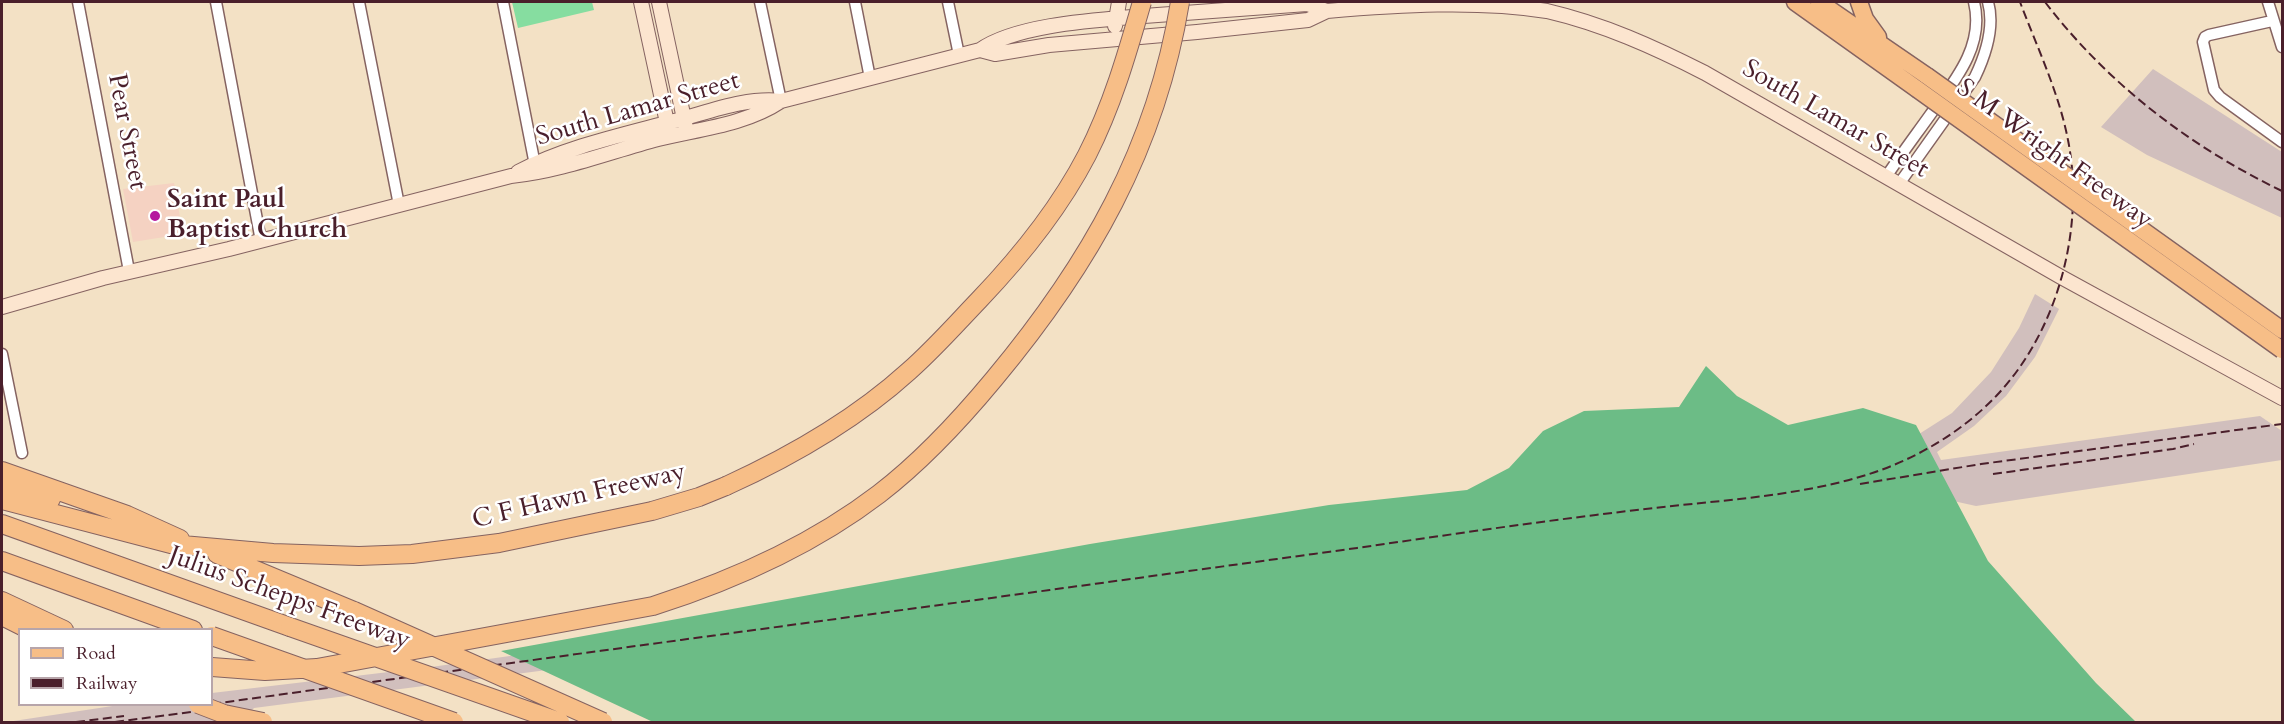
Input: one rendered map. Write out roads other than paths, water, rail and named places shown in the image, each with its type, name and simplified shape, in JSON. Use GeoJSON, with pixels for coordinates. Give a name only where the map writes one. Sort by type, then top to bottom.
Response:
{"type":"FeatureCollection","features":[{"type":"Feature","properties":{"kind":"highway","name":"C F Hawn Freeway"},"geometry":{"type":"LineString","coordinates":[[2,500],[152,541],[171,544],[273,553],[380,555],[477,547],[652,511],[726,486],[825,435],[883,393],[934,347],[1013,262],[1056,207],[1087,155],[1122,72],[1142,2]]}},
{"type":"Feature","properties":{"kind":"highway"},"geometry":{"type":"LineString","coordinates":[[213,667],[265,670],[317,668],[653,606],[700,591],[748,571],[797,547],[852,513],[897,480],[966,411],[1027,338],[1072,275],[1110,211],[1141,147],[1163,85],[1173,47],[1180,2]]}},
{"type":"Feature","properties":{"kind":"highway"},"geometry":{"type":"LineString","coordinates":[[6,477],[127,515],[354,611],[603,723]]}},
{"type":"Feature","properties":{"kind":"highway","name":"Julius Schepps Freeway"},"geometry":{"type":"LineString","coordinates":[[2,524],[560,723]]}},
{"type":"Feature","properties":{"kind":"highway"},"geometry":{"type":"LineString","coordinates":[[2,561],[187,628]]}},
{"type":"Feature","properties":{"kind":"highway"},"geometry":{"type":"LineString","coordinates":[[2,601],[60,628]]}},
{"type":"Feature","properties":{"kind":"highway"},"geometry":{"type":"LineString","coordinates":[[2,616],[26,628]]}},
{"type":"Feature","properties":{"kind":"highway"},"geometry":{"type":"LineString","coordinates":[[213,636],[454,723]]}},
{"type":"Feature","properties":{"kind":"highway"},"geometry":{"type":"LineString","coordinates":[[201,706],[263,723]]}},
{"type":"Feature","properties":{"kind":"main road"},"geometry":{"type":"LineString","coordinates":[[641,2],[669,130]]}},
{"type":"Feature","properties":{"kind":"main road"},"geometry":{"type":"LineString","coordinates":[[659,2],[688,132]]}},
{"type":"Feature","properties":{"kind":"main road"},"geometry":{"type":"LineString","coordinates":[[1112,39],[1119,2]]}},
{"type":"Feature","properties":{"kind":"main road","name":"South Lamar Street"},"geometry":{"type":"LineString","coordinates":[[980,50],[995,54],[1049,45],[1308,20],[1327,11],[1455,2],[1546,6],[1609,28],[1705,73],[2061,277],[2283,398]]}},
{"type":"Feature","properties":{"kind":"main road","name":"S M Wright Freeway"},"geometry":{"type":"LineString","coordinates":[[1795,2],[1922,82],[2283,330]]}},
{"type":"Feature","properties":{"kind":"main road","name":"S M Wright Freeway"},"geometry":{"type":"LineString","coordinates":[[1819,2],[1922,82],[2283,350]]}},
{"type":"Feature","properties":{"kind":"main road"},"geometry":{"type":"LineString","coordinates":[[1860,3],[1871,30],[1922,82]]}},
{"type":"Feature","properties":{"kind":"main road","name":"South Lamar Street"},"geometry":{"type":"LineString","coordinates":[[2,307],[129,272],[511,176],[535,168],[571,150],[669,130],[688,132],[766,111],[781,101],[980,50],[993,41],[1043,29],[1204,6],[1307,4],[1327,11]]}},
{"type":"Feature","properties":{"kind":"main road"},"geometry":{"type":"LineString","coordinates":[[1199,32],[1204,6]]}},
{"type":"Feature","properties":{"kind":"main road","name":"South Lamar Street"},"geometry":{"type":"LineString","coordinates":[[669,130],[684,118],[763,99],[781,101]]}},
{"type":"Feature","properties":{"kind":"street","name":"Pear Street"},"geometry":{"type":"LineString","coordinates":[[78,2],[129,272]]}},
{"type":"Feature","properties":{"kind":"street"},"geometry":{"type":"LineString","coordinates":[[216,2],[261,240]]}},
{"type":"Feature","properties":{"kind":"street"},"geometry":{"type":"LineString","coordinates":[[359,2],[399,205]]}},
{"type":"Feature","properties":{"kind":"street"},"geometry":{"type":"LineString","coordinates":[[503,2],[535,168]]}},
{"type":"Feature","properties":{"kind":"street"},"geometry":{"type":"LineString","coordinates":[[760,2],[781,101]]}},
{"type":"Feature","properties":{"kind":"street"},"geometry":{"type":"LineString","coordinates":[[855,2],[870,78]]}},
{"type":"Feature","properties":{"kind":"street"},"geometry":{"type":"LineString","coordinates":[[948,2],[959,55]]}},
{"type":"Feature","properties":{"kind":"street"},"geometry":{"type":"LineString","coordinates":[[1886,177],[1963,69],[1973,46],[1977,25],[1974,2]]}},
{"type":"Feature","properties":{"kind":"street"},"geometry":{"type":"LineString","coordinates":[[1899,184],[1976,77],[1985,57],[1990,30],[1988,2]]}},
{"type":"Feature","properties":{"kind":"street"},"geometry":{"type":"LineString","coordinates":[[2268,2],[2272,21],[2283,47]]}},
{"type":"Feature","properties":{"kind":"street"},"geometry":{"type":"LineString","coordinates":[[2272,21],[2209,34],[2203,42],[2214,90],[2220,98],[2283,142]]}},
{"type":"Feature","properties":{"kind":"street"},"geometry":{"type":"LineString","coordinates":[[2,354],[22,453]]}},
{"type":"Feature","properties":{"kind":"railway"},"geometry":{"type":"LineString","coordinates":[[213,704],[1545,521],[1761,496],[1814,488],[1884,469],[1938,443],[1970,420],[1999,393],[2020,367],[2037,338],[2052,307],[2062,274],[2073,207],[2068,140],[2053,88],[2020,2]]}},
{"type":"Feature","properties":{"kind":"railway"},"geometry":{"type":"LineString","coordinates":[[2045,2],[2096,60],[2152,110],[2215,154],[2282,191]]}},
{"type":"Feature","properties":{"kind":"railway"},"geometry":{"type":"LineString","coordinates":[[1860,484],[1981,464],[2282,424]]}},
{"type":"Feature","properties":{"kind":"railway"},"geometry":{"type":"LineString","coordinates":[[1993,474],[2173,449],[2194,444]]}},
{"type":"Feature","properties":{"kind":"railway"},"geometry":{"type":"LineString","coordinates":[[115,722],[222,708]]}},
{"type":"Feature","properties":{"kind":"railway"},"geometry":{"type":"LineString","coordinates":[[76,722],[124,716]]}},
{"type":"Feature","properties":{"kind":"place","name":"Saint Paul Baptist Church"},"geometry":{"type":"Point","coordinates":[155,216]}}]}
